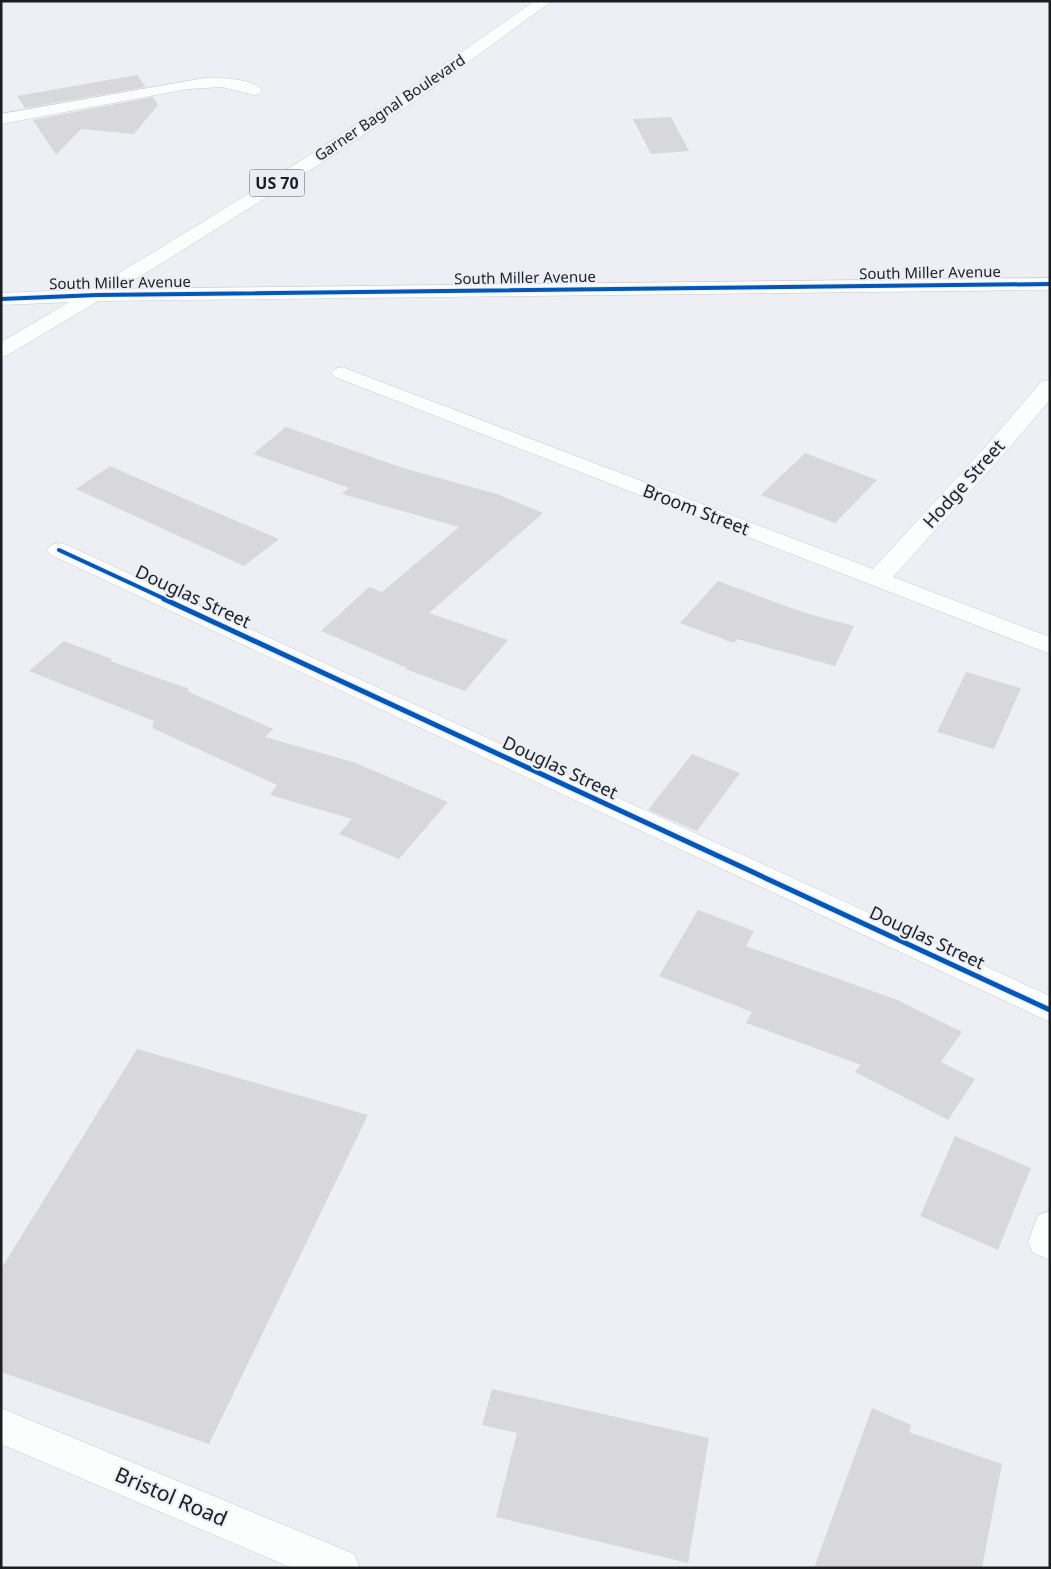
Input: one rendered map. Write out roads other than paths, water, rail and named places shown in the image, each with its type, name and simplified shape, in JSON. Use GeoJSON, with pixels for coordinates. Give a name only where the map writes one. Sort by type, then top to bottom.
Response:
{"type":"FeatureCollection","features":[{"type":"Feature","properties":{"kind":"main road","name":"Garner Bagnal Boulevard"},"geometry":{"type":"LineString","coordinates":[[1,351],[97,295],[273,186],[409,97],[544,1]]}},
{"type":"Feature","properties":{"kind":"main road"},"geometry":{"type":"LineString","coordinates":[[1,119],[153,92],[180,85],[216,82],[242,85],[254,90]]}},
{"type":"Feature","properties":{"kind":"main road","name":"South Miller Avenue"},"geometry":{"type":"LineString","coordinates":[[1,299],[97,295],[1050,284]]}},
{"type":"Feature","properties":{"kind":"main road","name":"Broom Street"},"geometry":{"type":"LineString","coordinates":[[342,373],[1050,646]]}},
{"type":"Feature","properties":{"kind":"main road","name":"Hodge Street"},"geometry":{"type":"LineString","coordinates":[[877,580],[995,450],[1050,386]]}},
{"type":"Feature","properties":{"kind":"main road","name":"Douglas Street"},"geometry":{"type":"LineString","coordinates":[[59,550],[1050,1010]]}},
{"type":"Feature","properties":{"kind":"main road"},"geometry":{"type":"LineString","coordinates":[[1050,1226],[1044,1242],[1050,1245]]}},
{"type":"Feature","properties":{"kind":"main road","name":"Bristol Road"},"geometry":{"type":"LineString","coordinates":[[1,1426],[340,1568]]}}]}
